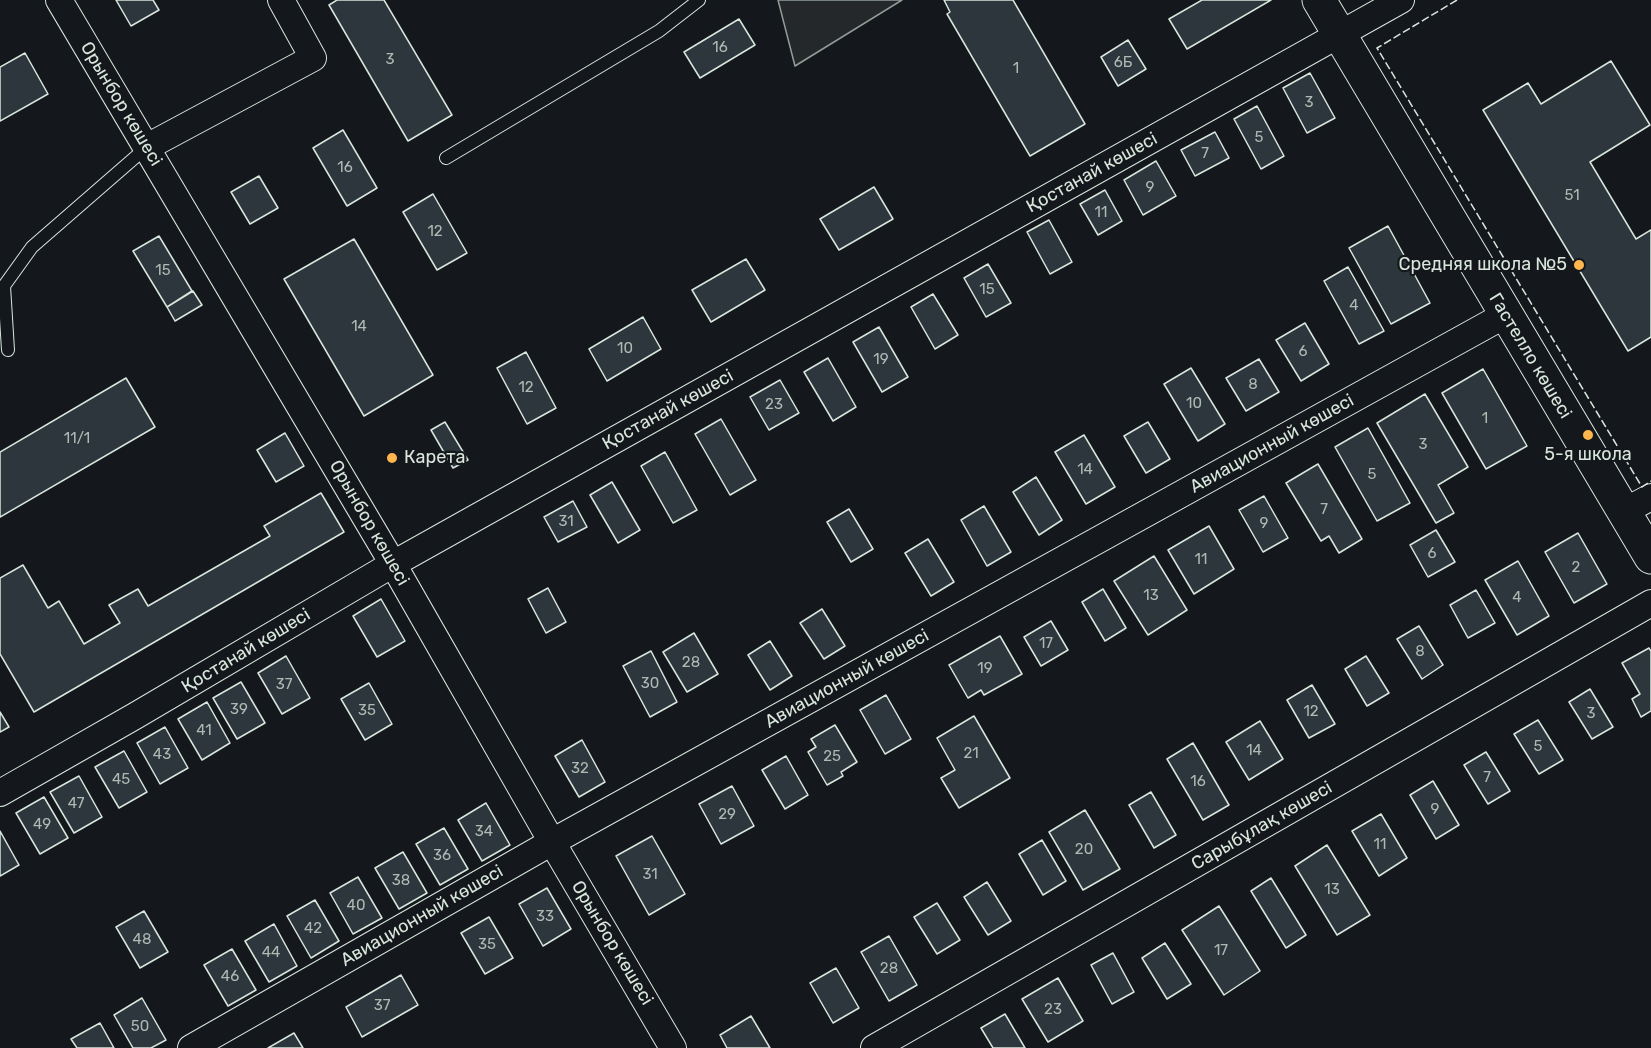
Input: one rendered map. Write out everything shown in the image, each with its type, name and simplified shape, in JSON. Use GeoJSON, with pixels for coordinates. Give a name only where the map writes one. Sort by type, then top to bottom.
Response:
{"type":"FeatureCollection","features":[{"type":"Feature","properties":{"kind":"street","name":"Орынбор көшесі"},"geometry":{"type":"LineString","coordinates":[[59,0],[393,564],[552,842],[674,1048]]}},
{"type":"Feature","properties":{"kind":"street"},"geometry":{"type":"LineString","coordinates":[[147,147],[313,58],[281,0]]}},
{"type":"Feature","properties":{"kind":"street","name":"Гастелло көшесі"},"geometry":{"type":"LineString","coordinates":[[1319,0],[1505,315],[1637,505],[1651,557]]}},
{"type":"Feature","properties":{"kind":"street","name":"Қостанай көшесі"},"geometry":{"type":"LineString","coordinates":[[0,793],[393,564],[1401,0]]}},
{"type":"Feature","properties":{"kind":"street","name":"Авиационный көшесі"},"geometry":{"type":"LineString","coordinates":[[191,1048],[552,842],[1505,315]]}},
{"type":"Feature","properties":{"kind":"street","name":"Сарыбұлақ көшесі"},"geometry":{"type":"LineString","coordinates":[[873,1048],[1651,603]]}},
{"type":"Feature","properties":{"kind":"lane"},"geometry":{"type":"LineString","coordinates":[[446,158],[659,31],[699,0]]}},
{"type":"Feature","properties":{"kind":"lane"},"geometry":{"type":"LineString","coordinates":[[8,350],[4,286],[32,247],[147,147]]}},
{"type":"Feature","properties":{"kind":"shaded area"},"geometry":{"type":"Polygon","coordinates":[[[778,0],[902,0],[795,66],[778,0]]]}},
{"type":"Feature","properties":{"kind":"building"},"geometry":{"type":"Polygon","coordinates":[[[116,0],[153,0],[159,10],[131,26],[116,0]]]}},
{"type":"Feature","properties":{"kind":"building"},"geometry":{"type":"Polygon","coordinates":[[[337,0],[384,0],[452,115],[408,141],[329,5],[337,0]]]}},
{"type":"Feature","properties":{"kind":"building"},"geometry":{"type":"Polygon","coordinates":[[[944,0],[1013,0],[1085,124],[1030,156],[947,14],[950,12],[944,0]]]}},
{"type":"Feature","properties":{"kind":"building"},"geometry":{"type":"Polygon","coordinates":[[[1202,0],[1271,0],[1187,49],[1169,19],[1202,0]]]}},
{"type":"Feature","properties":{"kind":"building"},"geometry":{"type":"Polygon","coordinates":[[[739,19],[755,45],[700,78],[684,52],[739,19]]]}},
{"type":"Feature","properties":{"kind":"building"},"geometry":{"type":"Polygon","coordinates":[[[1128,40],[1146,69],[1118,86],[1101,57],[1128,40]]]}},
{"type":"Feature","properties":{"kind":"building"},"geometry":{"type":"Polygon","coordinates":[[[25,53],[48,94],[0,121],[0,67],[25,53]]]}},
{"type":"Feature","properties":{"kind":"building"},"geometry":{"type":"Polygon","coordinates":[[[1611,61],[1650,125],[1590,162],[1636,239],[1651,230],[1651,337],[1628,351],[1483,110],[1528,83],[1541,104],[1611,61]]]}},
{"type":"Feature","properties":{"kind":"building"},"geometry":{"type":"Polygon","coordinates":[[[1310,73],[1335,118],[1307,133],[1283,88],[1310,73]]]}},
{"type":"Feature","properties":{"kind":"building"},"geometry":{"type":"Polygon","coordinates":[[[1257,106],[1284,156],[1261,169],[1234,119],[1257,106]]]}},
{"type":"Feature","properties":{"kind":"building"},"geometry":{"type":"Polygon","coordinates":[[[343,130],[377,188],[347,206],[313,148],[343,130]]]}},
{"type":"Feature","properties":{"kind":"building"},"geometry":{"type":"Polygon","coordinates":[[[1215,132],[1229,158],[1195,176],[1181,150],[1215,132]]]}},
{"type":"Feature","properties":{"kind":"building"},"geometry":{"type":"Polygon","coordinates":[[[1156,161],[1176,196],[1143,215],[1124,180],[1156,161]]]}},
{"type":"Feature","properties":{"kind":"building"},"geometry":{"type":"Polygon","coordinates":[[[259,176],[278,208],[250,224],[231,192],[259,176]]]}},
{"type":"Feature","properties":{"kind":"building"},"geometry":{"type":"Polygon","coordinates":[[[874,187],[893,219],[839,250],[820,219],[874,187]]]}},
{"type":"Feature","properties":{"kind":"building"},"geometry":{"type":"Polygon","coordinates":[[[1105,190],[1122,221],[1098,235],[1080,204],[1105,190]]]}},
{"type":"Feature","properties":{"kind":"building"},"geometry":{"type":"Polygon","coordinates":[[[433,194],[467,253],[437,270],[403,212],[433,194]]]}},
{"type":"Feature","properties":{"kind":"building"},"geometry":{"type":"Polygon","coordinates":[[[1049,220],[1072,262],[1050,274],[1027,232],[1049,220]]]}},
{"type":"Feature","properties":{"kind":"building"},"geometry":{"type":"Polygon","coordinates":[[[1388,226],[1430,303],[1391,324],[1349,248],[1388,226]]]}},
{"type":"Feature","properties":{"kind":"building"},"geometry":{"type":"Polygon","coordinates":[[[159,236],[192,291],[167,307],[133,251],[159,236]]]}},
{"type":"Feature","properties":{"kind":"building"},"geometry":{"type":"Polygon","coordinates":[[[354,239],[433,375],[364,416],[284,279],[354,239]]]}},
{"type":"Feature","properties":{"kind":"building"},"geometry":{"type":"Polygon","coordinates":[[[746,259],[765,290],[711,322],[692,290],[746,259]]]}},
{"type":"Feature","properties":{"kind":"building"},"geometry":{"type":"Polygon","coordinates":[[[988,264],[1011,303],[986,317],[964,278],[988,264]]]}},
{"type":"Feature","properties":{"kind":"building"},"geometry":{"type":"Polygon","coordinates":[[[1348,267],[1384,331],[1359,344],[1324,281],[1348,267]]]}},
{"type":"Feature","properties":{"kind":"building"},"geometry":{"type":"Polygon","coordinates":[[[193,291],[202,305],[175,321],[167,307],[193,291]]]}},
{"type":"Feature","properties":{"kind":"building"},"geometry":{"type":"Polygon","coordinates":[[[933,294],[958,335],[935,349],[911,307],[933,294]]]}},
{"type":"Feature","properties":{"kind":"building"},"geometry":{"type":"Polygon","coordinates":[[[643,317],[661,349],[607,381],[589,349],[643,317]]]}},
{"type":"Feature","properties":{"kind":"building"},"geometry":{"type":"Polygon","coordinates":[[[1305,323],[1329,364],[1301,381],[1276,340],[1305,323]]]}},
{"type":"Feature","properties":{"kind":"building"},"geometry":{"type":"Polygon","coordinates":[[[879,327],[908,377],[882,392],[853,342],[879,327]]]}},
{"type":"Feature","properties":{"kind":"building"},"geometry":{"type":"Polygon","coordinates":[[[526,352],[556,408],[527,424],[497,368],[526,352]]]}},
{"type":"Feature","properties":{"kind":"building"},"geometry":{"type":"Polygon","coordinates":[[[828,358],[856,407],[833,421],[804,372],[828,358]]]}},
{"type":"Feature","properties":{"kind":"building"},"geometry":{"type":"Polygon","coordinates":[[[1259,359],[1279,392],[1246,411],[1226,378],[1259,359]]]}},
{"type":"Feature","properties":{"kind":"building"},"geometry":{"type":"Polygon","coordinates":[[[1191,368],[1225,424],[1198,441],[1164,384],[1191,368]]]}},
{"type":"Feature","properties":{"kind":"building"},"geometry":{"type":"Polygon","coordinates":[[[1483,369],[1527,446],[1486,469],[1442,393],[1483,369]]]}},
{"type":"Feature","properties":{"kind":"building"},"geometry":{"type":"Polygon","coordinates":[[[126,378],[155,427],[0,517],[0,452],[126,378]]]}},
{"type":"Feature","properties":{"kind":"building"},"geometry":{"type":"Polygon","coordinates":[[[780,380],[799,413],[769,430],[750,397],[780,380]]]}},
{"type":"Feature","properties":{"kind":"building"},"geometry":{"type":"Polygon","coordinates":[[[1425,394],[1468,467],[1438,485],[1454,513],[1436,523],[1377,423],[1425,394]]]}},
{"type":"Feature","properties":{"kind":"building"},"geometry":{"type":"Polygon","coordinates":[[[721,419],[756,480],[730,495],[695,434],[721,419]]]}},
{"type":"Feature","properties":{"kind":"building"},"geometry":{"type":"Polygon","coordinates":[[[445,422],[468,460],[453,468],[431,430],[445,422]]]}},
{"type":"Feature","properties":{"kind":"building"},"geometry":{"type":"Polygon","coordinates":[[[1148,422],[1170,459],[1146,473],[1124,436],[1148,422]]]}},
{"type":"Feature","properties":{"kind":"building"},"geometry":{"type":"Polygon","coordinates":[[[1368,428],[1410,503],[1377,521],[1335,447],[1368,428]]]}},
{"type":"Feature","properties":{"kind":"building"},"geometry":{"type":"Polygon","coordinates":[[[285,433],[304,466],[276,482],[257,450],[285,433]]]}},
{"type":"Feature","properties":{"kind":"building"},"geometry":{"type":"Polygon","coordinates":[[[1084,435],[1115,487],[1086,504],[1055,452],[1084,435]]]}},
{"type":"Feature","properties":{"kind":"building"},"geometry":{"type":"Polygon","coordinates":[[[665,452],[697,510],[673,523],[641,466],[665,452]]]}},
{"type":"Feature","properties":{"kind":"building"},"geometry":{"type":"Polygon","coordinates":[[[1318,464],[1362,539],[1339,553],[1329,536],[1321,541],[1286,483],[1318,464]]]}},
{"type":"Feature","properties":{"kind":"building"},"geometry":{"type":"Polygon","coordinates":[[[1036,477],[1062,520],[1039,535],[1013,492],[1036,477]]]}},
{"type":"Feature","properties":{"kind":"building"},"geometry":{"type":"Polygon","coordinates":[[[612,482],[640,530],[618,543],[590,495],[612,482]]]}},
{"type":"Feature","properties":{"kind":"building"},"geometry":{"type":"Polygon","coordinates":[[[321,493],[344,532],[34,712],[0,654],[0,578],[23,565],[48,608],[59,601],[84,644],[120,623],[109,605],[138,589],[148,606],[270,536],[264,526],[321,493]]]}},
{"type":"Feature","properties":{"kind":"building"},"geometry":{"type":"Polygon","coordinates":[[[1264,496],[1288,538],[1263,552],[1239,510],[1264,496]]]}},
{"type":"Feature","properties":{"kind":"building"},"geometry":{"type":"Polygon","coordinates":[[[573,501],[587,527],[558,542],[544,517],[573,501]]]}},
{"type":"Feature","properties":{"kind":"building"},"geometry":{"type":"Polygon","coordinates":[[[984,506],[1011,552],[987,566],[961,520],[984,506]]]}},
{"type":"Feature","properties":{"kind":"building"},"geometry":{"type":"Polygon","coordinates":[[[849,509],[873,549],[851,562],[827,522],[849,509]]]}},
{"type":"Feature","properties":{"kind":"building"},"geometry":{"type":"Polygon","coordinates":[[[1209,526],[1234,569],[1194,594],[1168,550],[1209,526]]]}},
{"type":"Feature","properties":{"kind":"building"},"geometry":{"type":"Polygon","coordinates":[[[1436,530],[1455,562],[1428,577],[1410,545],[1436,530]]]}},
{"type":"Feature","properties":{"kind":"building"},"geometry":{"type":"Polygon","coordinates":[[[1578,533],[1607,584],[1574,603],[1545,552],[1578,533]]]}},
{"type":"Feature","properties":{"kind":"building"},"geometry":{"type":"Polygon","coordinates":[[[928,539],[954,582],[931,596],[905,553],[928,539]]]}},
{"type":"Feature","properties":{"kind":"building"},"geometry":{"type":"Polygon","coordinates":[[[1154,556],[1187,610],[1148,635],[1114,581],[1154,556]]]}},
{"type":"Feature","properties":{"kind":"building"},"geometry":{"type":"Polygon","coordinates":[[[1518,561],[1549,616],[1517,635],[1485,580],[1518,561]]]}},
{"type":"Feature","properties":{"kind":"building"},"geometry":{"type":"Polygon","coordinates":[[[548,588],[566,622],[546,633],[528,599],[548,588]]]}},
{"type":"Feature","properties":{"kind":"building"},"geometry":{"type":"Polygon","coordinates":[[[1103,589],[1126,628],[1105,641],[1082,602],[1103,589]]]}},
{"type":"Feature","properties":{"kind":"building"},"geometry":{"type":"Polygon","coordinates":[[[1476,590],[1495,623],[1468,638],[1450,605],[1476,590]]]}},
{"type":"Feature","properties":{"kind":"building"},"geometry":{"type":"Polygon","coordinates":[[[381,599],[405,641],[377,657],[353,616],[381,599]]]}},
{"type":"Feature","properties":{"kind":"building"},"geometry":{"type":"Polygon","coordinates":[[[822,609],[845,646],[824,659],[800,623],[822,609]]]}},
{"type":"Feature","properties":{"kind":"building"},"geometry":{"type":"Polygon","coordinates":[[[1051,621],[1068,650],[1041,666],[1024,637],[1051,621]]]}},
{"type":"Feature","properties":{"kind":"building"},"geometry":{"type":"Polygon","coordinates":[[[1419,626],[1443,665],[1422,679],[1397,639],[1419,626]]]}},
{"type":"Feature","properties":{"kind":"building"},"geometry":{"type":"Polygon","coordinates":[[[694,633],[718,674],[687,692],[663,652],[694,633]]]}},
{"type":"Feature","properties":{"kind":"building"},"geometry":{"type":"Polygon","coordinates":[[[1000,636],[1022,674],[984,695],[981,690],[968,698],[949,665],[1000,636]]]}},
{"type":"Feature","properties":{"kind":"building"},"geometry":{"type":"Polygon","coordinates":[[[770,641],[792,676],[770,690],[748,655],[770,641]]]}},
{"type":"Feature","properties":{"kind":"building"},"geometry":{"type":"Polygon","coordinates":[[[1649,648],[1651,651],[1651,711],[1641,717],[1632,699],[1640,694],[1622,663],[1649,648]]]}},
{"type":"Feature","properties":{"kind":"building"},"geometry":{"type":"Polygon","coordinates":[[[651,651],[677,702],[650,717],[623,666],[651,651]]]}},
{"type":"Feature","properties":{"kind":"building"},"geometry":{"type":"Polygon","coordinates":[[[286,656],[310,698],[282,714],[258,673],[286,656]]]}},
{"type":"Feature","properties":{"kind":"building"},"geometry":{"type":"Polygon","coordinates":[[[1366,656],[1389,693],[1367,706],[1345,669],[1366,656]]]}},
{"type":"Feature","properties":{"kind":"building"},"geometry":{"type":"Polygon","coordinates":[[[241,682],[265,723],[237,739],[213,698],[241,682]]]}},
{"type":"Feature","properties":{"kind":"building"},"geometry":{"type":"Polygon","coordinates":[[[369,683],[392,724],[365,740],[341,699],[369,683]]]}},
{"type":"Feature","properties":{"kind":"building"},"geometry":{"type":"Polygon","coordinates":[[[1312,685],[1335,724],[1309,738],[1287,700],[1312,685]]]}},
{"type":"Feature","properties":{"kind":"building"},"geometry":{"type":"Polygon","coordinates":[[[1590,689],[1613,727],[1592,739],[1569,702],[1590,689]]]}},
{"type":"Feature","properties":{"kind":"building"},"geometry":{"type":"Polygon","coordinates":[[[886,695],[911,739],[885,754],[860,710],[886,695]]]}},
{"type":"Feature","properties":{"kind":"building"},"geometry":{"type":"Polygon","coordinates":[[[207,702],[230,743],[202,760],[178,719],[207,702]]]}},
{"type":"Feature","properties":{"kind":"building"},"geometry":{"type":"Polygon","coordinates":[[[0,712],[9,727],[0,732],[0,712]]]}},
{"type":"Feature","properties":{"kind":"building"},"geometry":{"type":"Polygon","coordinates":[[[974,716],[1010,778],[959,808],[941,778],[955,770],[937,738],[974,716]]]}},
{"type":"Feature","properties":{"kind":"building"},"geometry":{"type":"Polygon","coordinates":[[[1538,720],[1563,760],[1539,774],[1514,734],[1538,720]]]}},
{"type":"Feature","properties":{"kind":"building"},"geometry":{"type":"Polygon","coordinates":[[[1260,721],[1283,759],[1249,780],[1226,742],[1260,721]]]}},
{"type":"Feature","properties":{"kind":"building"},"geometry":{"type":"Polygon","coordinates":[[[835,725],[857,762],[841,772],[843,776],[827,785],[808,752],[816,747],[811,739],[835,725]]]}},
{"type":"Feature","properties":{"kind":"building"},"geometry":{"type":"Polygon","coordinates":[[[165,727],[188,768],[160,784],[137,743],[165,727]]]}},
{"type":"Feature","properties":{"kind":"building"},"geometry":{"type":"Polygon","coordinates":[[[582,740],[605,782],[579,797],[555,756],[582,740]]]}},
{"type":"Feature","properties":{"kind":"building"},"geometry":{"type":"Polygon","coordinates":[[[1193,743],[1229,805],[1203,820],[1167,759],[1193,743]]]}},
{"type":"Feature","properties":{"kind":"building"},"geometry":{"type":"Polygon","coordinates":[[[124,751],[147,792],[119,808],[95,767],[124,751]]]}},
{"type":"Feature","properties":{"kind":"building"},"geometry":{"type":"Polygon","coordinates":[[[1486,752],[1510,791],[1488,804],[1464,765],[1486,752]]]}},
{"type":"Feature","properties":{"kind":"building"},"geometry":{"type":"Polygon","coordinates":[[[786,756],[808,795],[785,809],[762,770],[786,756]]]}},
{"type":"Feature","properties":{"kind":"building"},"geometry":{"type":"Polygon","coordinates":[[[79,776],[102,817],[74,833],[50,792],[79,776]]]}},
{"type":"Feature","properties":{"kind":"building"},"geometry":{"type":"Polygon","coordinates":[[[1433,781],[1459,825],[1436,839],[1410,795],[1433,781]]]}},
{"type":"Feature","properties":{"kind":"building"},"geometry":{"type":"Polygon","coordinates":[[[732,786],[754,826],[721,844],[699,804],[732,786]]]}},
{"type":"Feature","properties":{"kind":"building"},"geometry":{"type":"Polygon","coordinates":[[[1151,792],[1176,835],[1154,848],[1129,805],[1151,792]]]}},
{"type":"Feature","properties":{"kind":"building"},"geometry":{"type":"Polygon","coordinates":[[[44,797],[68,838],[40,854],[16,813],[44,797]]]}},
{"type":"Feature","properties":{"kind":"building"},"geometry":{"type":"Polygon","coordinates":[[[486,803],[510,845],[482,861],[458,820],[486,803]]]}},
{"type":"Feature","properties":{"kind":"building"},"geometry":{"type":"Polygon","coordinates":[[[1085,810],[1120,869],[1083,890],[1049,832],[1085,810]]]}},
{"type":"Feature","properties":{"kind":"building"},"geometry":{"type":"Polygon","coordinates":[[[1381,814],[1407,858],[1379,876],[1352,831],[1381,814]]]}},
{"type":"Feature","properties":{"kind":"building"},"geometry":{"type":"Polygon","coordinates":[[[444,828],[468,869],[440,885],[416,844],[444,828]]]}},
{"type":"Feature","properties":{"kind":"building"},"geometry":{"type":"Polygon","coordinates":[[[0,831],[19,865],[0,876],[0,831]]]}},
{"type":"Feature","properties":{"kind":"building"},"geometry":{"type":"Polygon","coordinates":[[[652,836],[685,894],[649,915],[616,856],[652,836]]]}},
{"type":"Feature","properties":{"kind":"building"},"geometry":{"type":"Polygon","coordinates":[[[1042,840],[1066,881],[1043,895],[1019,854],[1042,840]]]}},
{"type":"Feature","properties":{"kind":"building"},"geometry":{"type":"Polygon","coordinates":[[[1327,845],[1370,915],[1337,935],[1295,866],[1327,845]]]}},
{"type":"Feature","properties":{"kind":"building"},"geometry":{"type":"Polygon","coordinates":[[[403,852],[427,893],[399,909],[375,868],[403,852]]]}},
{"type":"Feature","properties":{"kind":"building"},"geometry":{"type":"Polygon","coordinates":[[[358,877],[382,918],[353,934],[330,893],[358,877]]]}},
{"type":"Feature","properties":{"kind":"building"},"geometry":{"type":"Polygon","coordinates":[[[1271,878],[1306,935],[1286,948],[1251,891],[1271,878]]]}},
{"type":"Feature","properties":{"kind":"building"},"geometry":{"type":"Polygon","coordinates":[[[987,882],[1011,921],[988,935],[964,897],[987,882]]]}},
{"type":"Feature","properties":{"kind":"building"},"geometry":{"type":"Polygon","coordinates":[[[547,888],[571,929],[543,946],[519,904],[547,888]]]}},
{"type":"Feature","properties":{"kind":"building"},"geometry":{"type":"Polygon","coordinates":[[[315,900],[339,941],[311,958],[287,916],[315,900]]]}},
{"type":"Feature","properties":{"kind":"building"},"geometry":{"type":"Polygon","coordinates":[[[937,903],[960,940],[937,954],[914,917],[937,903]]]}},
{"type":"Feature","properties":{"kind":"building"},"geometry":{"type":"Polygon","coordinates":[[[1219,906],[1260,971],[1224,995],[1182,930],[1219,906]]]}},
{"type":"Feature","properties":{"kind":"building"},"geometry":{"type":"Polygon","coordinates":[[[144,911],[168,952],[140,968],[116,927],[144,911]]]}},
{"type":"Feature","properties":{"kind":"building"},"geometry":{"type":"Polygon","coordinates":[[[489,917],[513,958],[485,974],[461,933],[489,917]]]}},
{"type":"Feature","properties":{"kind":"building"},"geometry":{"type":"Polygon","coordinates":[[[274,924],[297,966],[269,982],[245,941],[274,924]]]}},
{"type":"Feature","properties":{"kind":"building"},"geometry":{"type":"Polygon","coordinates":[[[889,936],[917,985],[889,1001],[861,952],[889,936]]]}},
{"type":"Feature","properties":{"kind":"building"},"geometry":{"type":"Polygon","coordinates":[[[1165,943],[1191,984],[1167,999],[1142,958],[1165,943]]]}},
{"type":"Feature","properties":{"kind":"building"},"geometry":{"type":"Polygon","coordinates":[[[232,949],[256,990],[228,1006],[204,965],[232,949]]]}},
{"type":"Feature","properties":{"kind":"building"},"geometry":{"type":"Polygon","coordinates":[[[1113,953],[1134,992],[1112,1004],[1091,965],[1113,953]]]}},
{"type":"Feature","properties":{"kind":"building"},"geometry":{"type":"Polygon","coordinates":[[[836,968],[859,1008],[833,1023],[810,983],[836,968]]]}},
{"type":"Feature","properties":{"kind":"building"},"geometry":{"type":"Polygon","coordinates":[[[401,975],[418,1005],[362,1037],[346,1007],[401,975]]]}},
{"type":"Feature","properties":{"kind":"building"},"geometry":{"type":"Polygon","coordinates":[[[1058,978],[1083,1021],[1048,1042],[1022,999],[1058,978]]]}},
{"type":"Feature","properties":{"kind":"building"},"geometry":{"type":"Polygon","coordinates":[[[142,998],[166,1040],[151,1048],[133,1048],[114,1015],[142,998]]]}},
{"type":"Feature","properties":{"kind":"building"},"geometry":{"type":"Polygon","coordinates":[[[1005,1014],[1025,1048],[993,1048],[981,1028],[1005,1014]]]}},
{"type":"Feature","properties":{"kind":"building"},"geometry":{"type":"Polygon","coordinates":[[[751,1016],[770,1048],[727,1048],[720,1035],[751,1016]]]}},
{"type":"Feature","properties":{"kind":"building"},"geometry":{"type":"Polygon","coordinates":[[[100,1023],[114,1048],[77,1048],[71,1039],[100,1023]]]}},
{"type":"Feature","properties":{"kind":"building"},"geometry":{"type":"Polygon","coordinates":[[[294,1033],[303,1048],[268,1048],[294,1033]]]}},
{"type":"Feature","properties":{"kind":"fence"},"geometry":{"type":"LineString","coordinates":[[1457,0],[1377,48],[1642,487],[1651,481]]}},
{"type":"Feature","properties":{"kind":"place","name":"Средняя школа №5"},"geometry":{"type":"Point","coordinates":[1579,265]}},
{"type":"Feature","properties":{"kind":"place","name":"5-я школа"},"geometry":{"type":"Point","coordinates":[1588,435]}},
{"type":"Feature","properties":{"kind":"place","name":"Карета"},"geometry":{"type":"Point","coordinates":[392,458]}}]}
